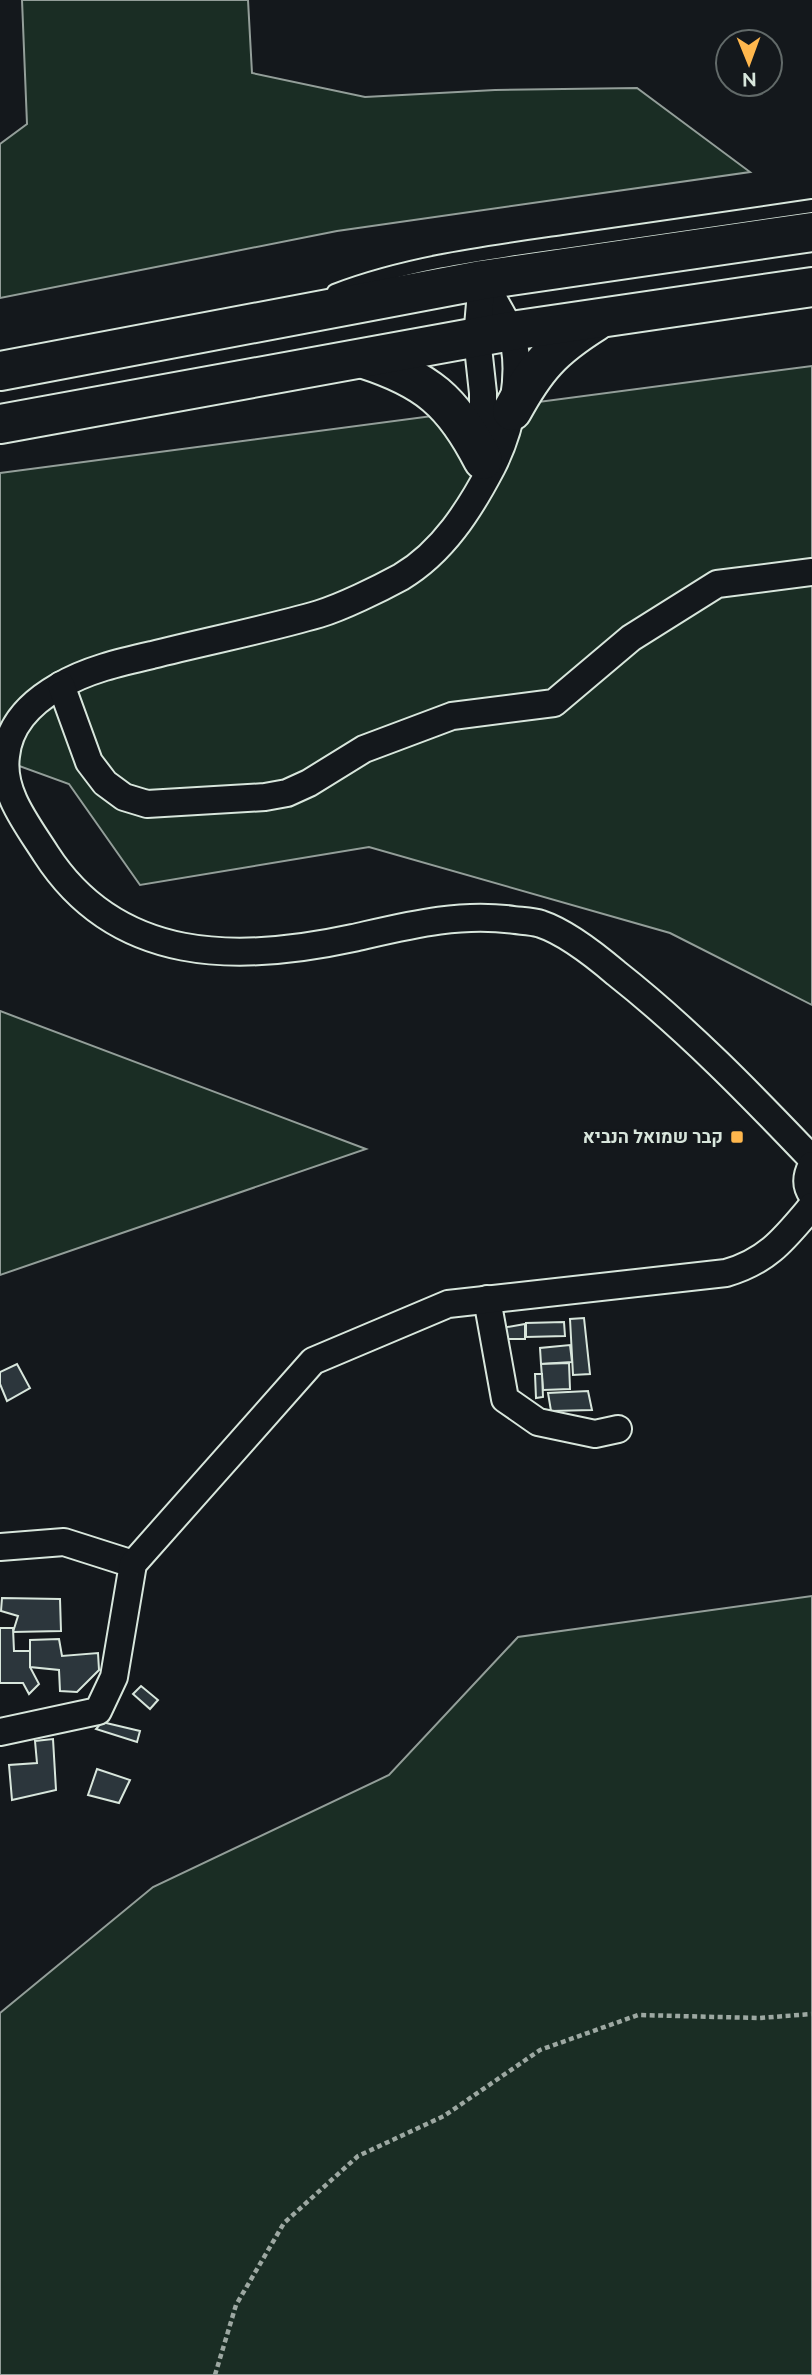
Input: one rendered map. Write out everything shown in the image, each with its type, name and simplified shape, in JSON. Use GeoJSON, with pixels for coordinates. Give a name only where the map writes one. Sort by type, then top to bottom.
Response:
{"type":"FeatureCollection","features":[{"type":"Feature","properties":{"kind":"main road"},"geometry":{"type":"LineString","coordinates":[[0,371],[482,280],[812,232]]}},
{"type":"Feature","properties":{"kind":"main road"},"geometry":{"type":"LineString","coordinates":[[0,425],[494,335],[812,287]]}},
{"type":"Feature","properties":{"kind":"main road"},"geometry":{"type":"LineString","coordinates":[[512,411],[528,381],[544,360],[569,338],[602,318]]}},
{"type":"Feature","properties":{"kind":"main road"},"geometry":{"type":"LineString","coordinates":[[364,359],[396,369],[432,391],[448,405],[467,428],[480,478]]}},
{"type":"Feature","properties":{"kind":"street"},"geometry":{"type":"LineString","coordinates":[[480,478],[483,393],[494,335],[482,280]]}},
{"type":"Feature","properties":{"kind":"street"},"geometry":{"type":"LineString","coordinates":[[494,335],[515,362],[512,411],[499,452],[480,478],[451,533],[429,557],[401,577],[323,613],[129,660],[61,685],[22,715],[10,735],[5,757],[4,783],[62,878],[93,908],[129,928],[165,943],[199,951],[242,953],[348,939],[402,926],[457,918],[502,918],[540,924],[589,951],[659,1007],[812,1159]]}},
{"type":"Feature","properties":{"kind":"street"},"geometry":{"type":"LineString","coordinates":[[61,685],[89,762],[105,783],[124,797],[147,804],[265,797],[287,793],[309,783],[364,749],[452,716],[554,703],[631,638],[717,584],[812,572]]}},
{"type":"Feature","properties":{"kind":"street"},"geometry":{"type":"LineString","coordinates":[[812,1165],[807,1178],[812,1195]]}},
{"type":"Feature","properties":{"kind":"street"},"geometry":{"type":"LineString","coordinates":[[0,1732],[98,1710],[114,1677],[132,1564],[313,1361],[449,1304],[726,1273],[746,1267],[784,1240],[812,1206]]}},
{"type":"Feature","properties":{"kind":"street"},"geometry":{"type":"LineString","coordinates":[[487,1299],[506,1399],[538,1422],[595,1434],[618,1429]]}},
{"type":"Feature","properties":{"kind":"street"},"geometry":{"type":"LineString","coordinates":[[0,1547],[64,1542],[132,1564]]}},
{"type":"Feature","properties":{"kind":"lane"},"geometry":{"type":"LineString","coordinates":[[243,326],[347,286],[426,265],[812,205]]}},
{"type":"Feature","properties":{"kind":"path"},"geometry":{"type":"LineString","coordinates":[[215,2375],[236,2305],[284,2223],[358,2156],[444,2116],[540,2050],[638,2015],[759,2018],[812,2014]]}},
{"type":"Feature","properties":{"kind":"green space"},"geometry":{"type":"Polygon","coordinates":[[[22,0],[248,0],[252,73],[365,97],[495,90],[637,88],[750,172],[337,231],[0,298],[0,144],[27,124],[22,0]]]}},
{"type":"Feature","properties":{"kind":"green space"},"geometry":{"type":"Polygon","coordinates":[[[812,366],[812,1005],[670,933],[369,847],[140,885],[69,784],[0,759],[0,473],[812,366]]]}},
{"type":"Feature","properties":{"kind":"green space"},"geometry":{"type":"Polygon","coordinates":[[[0,1011],[366,1149],[0,1275],[0,1011]]]}},
{"type":"Feature","properties":{"kind":"green space"},"geometry":{"type":"Polygon","coordinates":[[[812,1596],[812,2375],[0,2375],[0,2013],[153,1887],[389,1775],[518,1637],[812,1596]]]}},
{"type":"Feature","properties":{"kind":"building"},"geometry":{"type":"Polygon","coordinates":[[[584,1318],[590,1374],[573,1375],[570,1319],[584,1318]]]}},
{"type":"Feature","properties":{"kind":"building"},"geometry":{"type":"Polygon","coordinates":[[[564,1322],[565,1336],[526,1337],[526,1323],[564,1322]]]}},
{"type":"Feature","properties":{"kind":"building"},"geometry":{"type":"Polygon","coordinates":[[[525,1324],[525,1339],[504,1339],[502,1328],[525,1324]]]}},
{"type":"Feature","properties":{"kind":"building"},"geometry":{"type":"Polygon","coordinates":[[[570,1345],[572,1362],[541,1364],[540,1348],[570,1345]]]}},
{"type":"Feature","properties":{"kind":"building"},"geometry":{"type":"Polygon","coordinates":[[[569,1363],[570,1389],[543,1390],[541,1364],[569,1363]]]}},
{"type":"Feature","properties":{"kind":"building"},"geometry":{"type":"Polygon","coordinates":[[[17,1364],[30,1388],[7,1401],[0,1384],[0,1372],[17,1364]]]}},
{"type":"Feature","properties":{"kind":"building"},"geometry":{"type":"Polygon","coordinates":[[[535,1374],[542,1374],[543,1397],[536,1398],[535,1374]]]}},
{"type":"Feature","properties":{"kind":"building"},"geometry":{"type":"Polygon","coordinates":[[[588,1391],[592,1410],[551,1411],[548,1393],[588,1391]]]}},
{"type":"Feature","properties":{"kind":"building"},"geometry":{"type":"Polygon","coordinates":[[[2,1598],[60,1599],[61,1631],[13,1632],[18,1616],[1,1611],[2,1598]]]}},
{"type":"Feature","properties":{"kind":"building"},"geometry":{"type":"Polygon","coordinates":[[[0,1628],[13,1628],[14,1651],[30,1651],[30,1667],[39,1684],[29,1694],[23,1683],[0,1683],[0,1628]]]}},
{"type":"Feature","properties":{"kind":"building"},"geometry":{"type":"Polygon","coordinates":[[[59,1639],[62,1656],[98,1653],[99,1670],[77,1692],[60,1691],[59,1670],[30,1667],[30,1640],[59,1639]]]}},
{"type":"Feature","properties":{"kind":"building"},"geometry":{"type":"Polygon","coordinates":[[[141,1686],[158,1700],[150,1709],[133,1694],[141,1686]]]}},
{"type":"Feature","properties":{"kind":"building"},"geometry":{"type":"Polygon","coordinates":[[[102,1722],[140,1731],[137,1742],[96,1729],[102,1722]]]}},
{"type":"Feature","properties":{"kind":"building"},"geometry":{"type":"Polygon","coordinates":[[[53,1739],[56,1790],[12,1800],[9,1765],[37,1763],[35,1741],[53,1739]]]}},
{"type":"Feature","properties":{"kind":"building"},"geometry":{"type":"Polygon","coordinates":[[[97,1769],[130,1780],[119,1803],[88,1795],[97,1769]]]}},
{"type":"Feature","properties":{"kind":"place","name":"קבר שמואל הנביא"},"geometry":{"type":"Point","coordinates":[737,1137]}}]}
